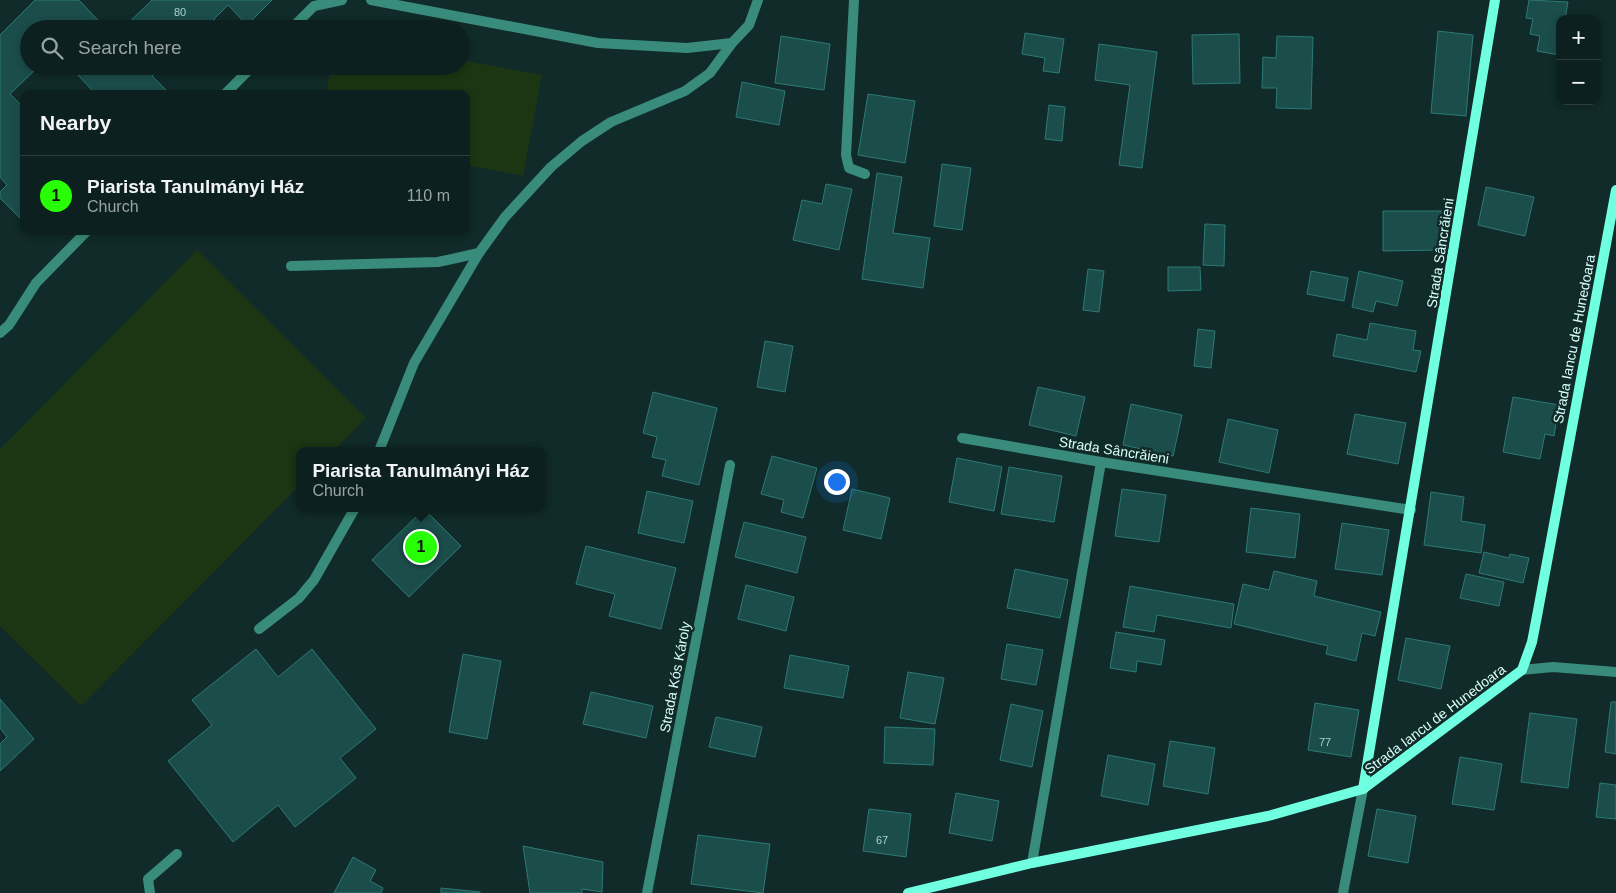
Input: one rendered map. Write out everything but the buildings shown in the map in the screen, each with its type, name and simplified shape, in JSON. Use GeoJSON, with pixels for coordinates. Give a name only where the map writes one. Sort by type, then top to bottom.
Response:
{"type":"FeatureCollection","features":[{"type":"Feature","properties":{"kind":"street"},"geometry":{"type":"LineString","coordinates":[[300,20],[314,6],[342,0]]}},
{"type":"Feature","properties":{"kind":"street"},"geometry":{"type":"LineString","coordinates":[[371,0],[598,43],[687,48],[732,43]]}},
{"type":"Feature","properties":{"kind":"street"},"geometry":{"type":"LineString","coordinates":[[381,447],[414,363],[479,253],[505,217],[545,174],[582,141],[611,122],[684,91],[710,73],[732,43],[749,25],[758,0]]}},
{"type":"Feature","properties":{"kind":"street"},"geometry":{"type":"LineString","coordinates":[[854,0],[846,155],[850,168],[864,174]]}},
{"type":"Feature","properties":{"kind":"street","name":"Strada Sâncrăieni"},"geometry":{"type":"LineString","coordinates":[[1363,789],[1495,0]]}},
{"type":"Feature","properties":{"kind":"street"},"geometry":{"type":"LineString","coordinates":[[230,90],[244,75]]}},
{"type":"Feature","properties":{"kind":"street","name":"Strada Iancu de Hunedoara"},"geometry":{"type":"LineString","coordinates":[[908,893],[1032,863],[1268,816],[1363,789],[1522,670],[1532,642],[1616,190]]}},
{"type":"Feature","properties":{"kind":"street"},"geometry":{"type":"LineString","coordinates":[[0,333],[9,325],[36,283],[84,235]]}},
{"type":"Feature","properties":{"kind":"street"},"geometry":{"type":"LineString","coordinates":[[291,266],[438,262],[479,253]]}},
{"type":"Feature","properties":{"kind":"street","name":"Strada Sâncrăieni"},"geometry":{"type":"LineString","coordinates":[[962,438],[1102,462],[1411,510]]}},
{"type":"Feature","properties":{"kind":"street"},"geometry":{"type":"LineString","coordinates":[[1032,863],[1102,462]]}},
{"type":"Feature","properties":{"kind":"street","name":"Strada Kós Károly"},"geometry":{"type":"LineString","coordinates":[[647,893],[730,465]]}},
{"type":"Feature","properties":{"kind":"street"},"geometry":{"type":"LineString","coordinates":[[259,629],[299,598],[314,580],[353,512]]}},
{"type":"Feature","properties":{"kind":"street"},"geometry":{"type":"LineString","coordinates":[[1522,670],[1553,667],[1616,672]]}},
{"type":"Feature","properties":{"kind":"street"},"geometry":{"type":"LineString","coordinates":[[1343,893],[1363,789]]}},
{"type":"Feature","properties":{"kind":"street"},"geometry":{"type":"LineString","coordinates":[[150,893],[148,879],[177,854]]}},
{"type":"Feature","properties":{"kind":"green space"},"geometry":{"type":"Polygon","coordinates":[[[470,62],[542,75],[523,176],[470,166],[470,90],[327,90],[329,75],[470,75],[470,62]]]}},
{"type":"Feature","properties":{"kind":"green space"},"geometry":{"type":"Polygon","coordinates":[[[197,250],[366,418],[338,447],[296,447],[296,489],[81,706],[0,626],[0,449],[197,250]]]}},
{"type":"Feature","properties":{"kind":"place","name":"Piarista Tanulmányi Ház"},"geometry":{"type":"Point","coordinates":[421,547]}}]}
